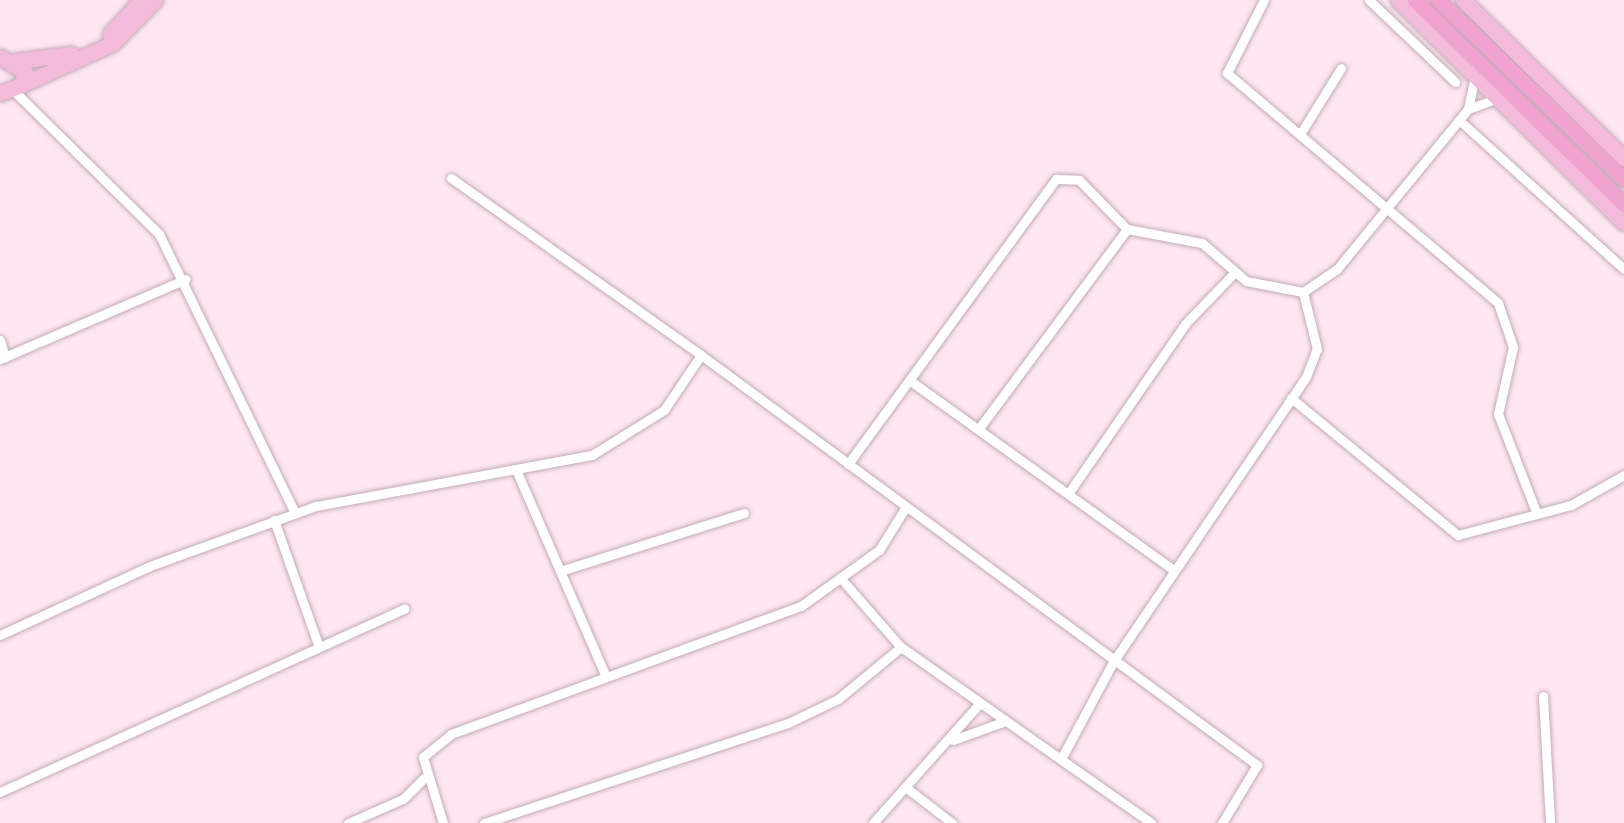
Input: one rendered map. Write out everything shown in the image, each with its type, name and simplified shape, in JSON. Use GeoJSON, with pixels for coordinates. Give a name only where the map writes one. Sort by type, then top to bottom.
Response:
{"type":"FeatureCollection","features":[{"type":"Feature","properties":{"kind":"highway"},"geometry":{"type":"LineString","coordinates":[[1415,0],[1624,204]]}},
{"type":"Feature","properties":{"kind":"highway"},"geometry":{"type":"LineString","coordinates":[[1438,0],[1624,179]]}},
{"type":"Feature","properties":{"kind":"main road"},"geometry":{"type":"LineString","coordinates":[[141,0],[80,51],[8,59],[11,89],[113,43],[156,0]]}},
{"type":"Feature","properties":{"kind":"main road"},"geometry":{"type":"LineString","coordinates":[[1398,0],[1624,223]]}},
{"type":"Feature","properties":{"kind":"main road"},"geometry":{"type":"LineString","coordinates":[[1463,0],[1624,158]]}},
{"type":"Feature","properties":{"kind":"street"},"geometry":{"type":"LineString","coordinates":[[1264,0],[1227,73],[1392,204],[1498,302],[1513,347],[1498,414],[1535,509]]}},
{"type":"Feature","properties":{"kind":"street"},"geometry":{"type":"LineString","coordinates":[[1369,0],[1455,82]]}},
{"type":"Feature","properties":{"kind":"street"},"geometry":{"type":"LineString","coordinates":[[1302,132],[1341,68]]}},
{"type":"Feature","properties":{"kind":"street"},"geometry":{"type":"LineString","coordinates":[[1468,110],[1474,74]]}},
{"type":"Feature","properties":{"kind":"street"},"geometry":{"type":"LineString","coordinates":[[11,89],[159,234],[186,279],[295,513]]}},
{"type":"Feature","properties":{"kind":"street"},"geometry":{"type":"LineString","coordinates":[[848,464],[912,382],[1056,179],[1079,180],[1128,230],[1202,242],[1235,272],[1278,292],[1303,292],[1338,269],[1468,110],[1500,98]]}},
{"type":"Feature","properties":{"kind":"street"},"geometry":{"type":"LineString","coordinates":[[1459,120],[1624,269]]}},
{"type":"Feature","properties":{"kind":"street"},"geometry":{"type":"LineString","coordinates":[[450,178],[701,354],[904,510],[1256,765],[1222,823]]}},
{"type":"Feature","properties":{"kind":"street"},"geometry":{"type":"LineString","coordinates":[[980,427],[1128,230]]}},
{"type":"Feature","properties":{"kind":"street"},"geometry":{"type":"LineString","coordinates":[[1070,490],[1185,324],[1235,272]]}},
{"type":"Feature","properties":{"kind":"street"},"geometry":{"type":"LineString","coordinates":[[0,340],[3,358],[186,279]]}},
{"type":"Feature","properties":{"kind":"street"},"geometry":{"type":"LineString","coordinates":[[1061,758],[1113,662],[1291,398],[1317,349],[1303,292]]}},
{"type":"Feature","properties":{"kind":"street"},"geometry":{"type":"LineString","coordinates":[[0,635],[295,513],[592,455],[647,422],[701,354]]}},
{"type":"Feature","properties":{"kind":"street"},"geometry":{"type":"LineString","coordinates":[[912,382],[1070,490],[1174,570]]}},
{"type":"Feature","properties":{"kind":"street"},"geometry":{"type":"LineString","coordinates":[[1291,398],[1448,532],[1535,509],[1570,505],[1624,475]]}},
{"type":"Feature","properties":{"kind":"street"},"geometry":{"type":"LineString","coordinates":[[517,472],[606,677]]}},
{"type":"Feature","properties":{"kind":"street"},"geometry":{"type":"LineString","coordinates":[[443,823],[424,778],[422,756],[451,734],[606,677],[725,640],[844,582],[904,510]]}},
{"type":"Feature","properties":{"kind":"street"},"geometry":{"type":"LineString","coordinates":[[560,572],[744,513]]}},
{"type":"Feature","properties":{"kind":"street"},"geometry":{"type":"LineString","coordinates":[[274,520],[318,644]]}},
{"type":"Feature","properties":{"kind":"street"},"geometry":{"type":"LineString","coordinates":[[844,582],[901,647],[1150,823]]}},
{"type":"Feature","properties":{"kind":"street"},"geometry":{"type":"LineString","coordinates":[[0,792],[404,608]]}},
{"type":"Feature","properties":{"kind":"street"},"geometry":{"type":"LineString","coordinates":[[484,823],[788,723],[838,699],[901,647]]}},
{"type":"Feature","properties":{"kind":"street"},"geometry":{"type":"LineString","coordinates":[[1543,696],[1550,823]]}},
{"type":"Feature","properties":{"kind":"street"},"geometry":{"type":"LineString","coordinates":[[873,823],[908,789],[979,704]]}},
{"type":"Feature","properties":{"kind":"street"},"geometry":{"type":"LineString","coordinates":[[938,750],[977,726],[1003,722]]}},
{"type":"Feature","properties":{"kind":"street"},"geometry":{"type":"LineString","coordinates":[[348,823],[416,791],[424,778]]}},
{"type":"Feature","properties":{"kind":"street"},"geometry":{"type":"LineString","coordinates":[[908,789],[952,823]]}}]}
